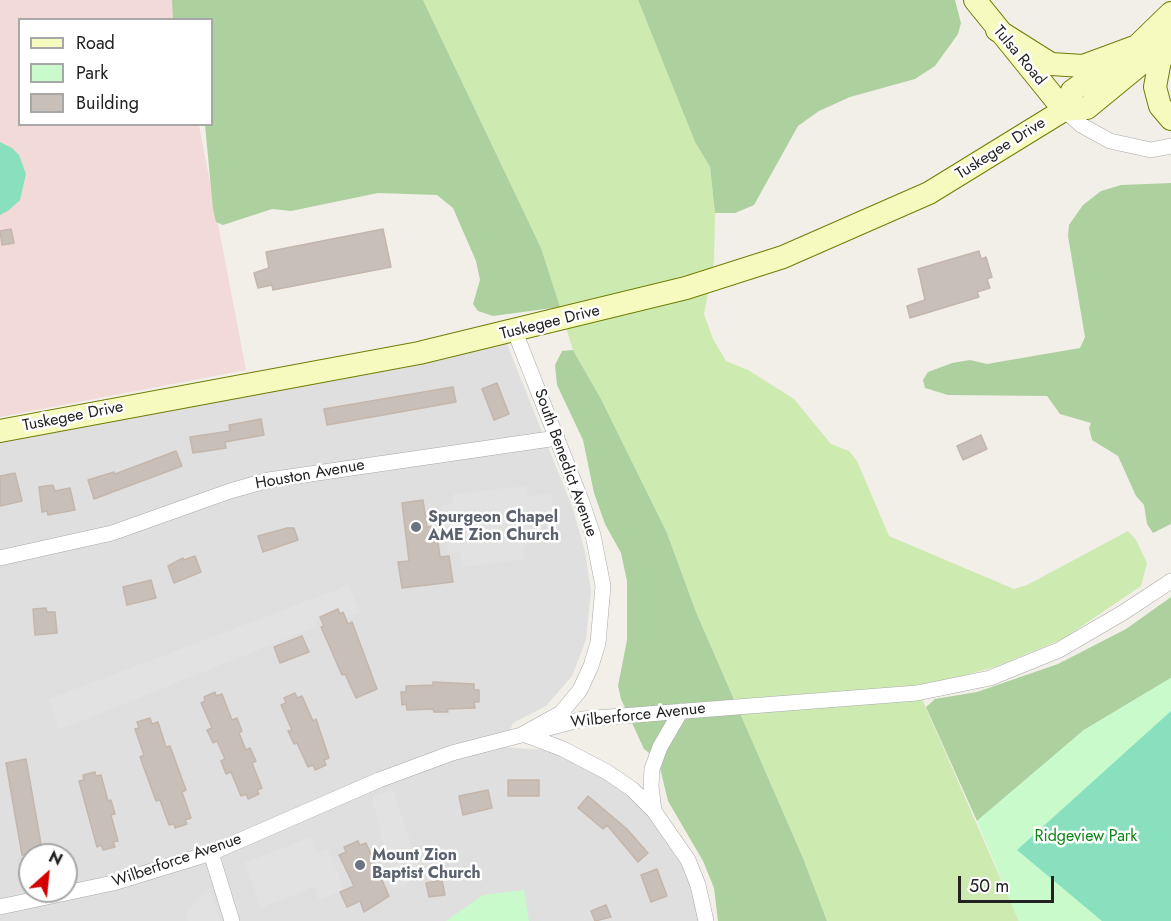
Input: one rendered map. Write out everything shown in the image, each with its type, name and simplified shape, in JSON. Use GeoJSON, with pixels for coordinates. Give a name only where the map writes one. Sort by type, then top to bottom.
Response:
{"type":"FeatureCollection","features":[{"type":"Feature","properties":{"kind":"street","name":"Tulsa Road"},"geometry":{"type":"LineString","coordinates":[[975,0],[997,30],[1065,110]]}},
{"type":"Feature","properties":{"kind":"street","name":"Tuskegee Drive"},"geometry":{"type":"LineString","coordinates":[[1065,110],[1072,91],[1137,46],[1171,13]]}},
{"type":"Feature","properties":{"kind":"street"},"geometry":{"type":"LineString","coordinates":[[997,30],[1051,64],[1083,66],[1137,46]]}},
{"type":"Feature","properties":{"kind":"street","name":"Tuskegee Drive"},"geometry":{"type":"LineString","coordinates":[[0,431],[419,353],[515,332],[686,288],[783,257],[929,193],[1065,110],[1087,108],[1171,39]]}},
{"type":"Feature","properties":{"kind":"street"},"geometry":{"type":"LineString","coordinates":[[1171,49],[1160,60],[1156,69],[1155,87],[1160,106],[1171,119]]}},
{"type":"Feature","properties":{"kind":"street"},"geometry":{"type":"LineString","coordinates":[[1065,110],[1081,125],[1110,141],[1151,150],[1171,146]]}},
{"type":"Feature","properties":{"kind":"street","name":"South Benedict Avenue"},"geometry":{"type":"LineString","coordinates":[[515,332],[593,535],[603,586],[603,615],[591,666],[572,702],[544,724],[523,734]]}},
{"type":"Feature","properties":{"kind":"street","name":"Houston Avenue"},"geometry":{"type":"LineString","coordinates":[[0,558],[112,533],[230,491],[279,478],[557,438]]}},
{"type":"Feature","properties":{"kind":"street","name":"Wilberforce Avenue"},"geometry":{"type":"LineString","coordinates":[[0,907],[113,883],[211,853],[379,780],[452,753],[583,719],[917,693],[990,678],[1059,650],[1171,581]]}},
{"type":"Feature","properties":{"kind":"street"},"geometry":{"type":"LineString","coordinates":[[654,811],[651,787],[652,769],[660,747],[681,711]]}},
{"type":"Feature","properties":{"kind":"street"},"geometry":{"type":"LineString","coordinates":[[523,734],[563,749],[607,771],[632,789],[654,811],[688,860],[698,885],[706,921]]}},
{"type":"Feature","properties":{"kind":"street"},"geometry":{"type":"LineString","coordinates":[[211,853],[232,921]]}},
{"type":"Feature","properties":{"kind":"shaded area"},"geometry":{"type":"Polygon","coordinates":[[[0,0],[175,0],[179,18],[18,18],[18,126],[199,126],[246,370],[0,417],[0,0]]]}},
{"type":"Feature","properties":{"kind":"shaded area"},"geometry":{"type":"Polygon","coordinates":[[[499,324],[573,509],[585,552],[591,591],[586,640],[572,676],[546,706],[513,723],[503,747],[546,750],[561,756],[609,781],[645,811],[670,841],[681,835],[692,854],[712,921],[0,921],[0,419],[404,345],[499,324]]]}},
{"type":"Feature","properties":{"kind":"shaded area"},"geometry":{"type":"Polygon","coordinates":[[[526,486],[528,496],[550,494],[554,510],[533,541],[524,548],[525,559],[463,567],[460,551],[448,553],[441,506],[454,504],[453,494],[526,486]]]}},
{"type":"Feature","properties":{"kind":"shaded area"},"geometry":{"type":"Polygon","coordinates":[[[349,585],[360,612],[346,617],[338,608],[319,616],[315,627],[59,730],[49,699],[349,585]]]}},
{"type":"Feature","properties":{"kind":"shaded area"},"geometry":{"type":"Polygon","coordinates":[[[392,789],[417,860],[416,870],[405,887],[391,888],[372,797],[392,789]]]}},
{"type":"Feature","properties":{"kind":"shaded area"},"geometry":{"type":"Polygon","coordinates":[[[311,837],[317,853],[328,849],[344,890],[319,900],[314,887],[261,908],[244,863],[311,837]]]}},
{"type":"Feature","properties":{"kind":"shaded area"},"geometry":{"type":"Polygon","coordinates":[[[210,887],[220,921],[188,921],[186,911],[210,887]]]}},
{"type":"Feature","properties":{"kind":"green space"},"geometry":{"type":"Polygon","coordinates":[[[172,0],[423,0],[541,248],[560,307],[493,316],[478,311],[473,304],[480,280],[476,261],[453,208],[437,195],[378,193],[291,211],[272,209],[223,225],[216,222],[205,126],[213,126],[213,18],[173,18],[172,0]]]}},
{"type":"Feature","properties":{"kind":"green space"},"geometry":{"type":"Polygon","coordinates":[[[423,0],[638,0],[695,142],[710,167],[715,213],[714,261],[704,314],[713,339],[726,361],[748,370],[794,399],[831,444],[849,451],[857,461],[889,536],[1014,589],[1027,585],[1128,531],[1136,540],[1147,563],[1141,586],[1063,639],[995,667],[940,682],[916,685],[1019,921],[827,921],[803,858],[696,612],[667,533],[601,399],[573,350],[541,248],[423,0]]]}},
{"type":"Feature","properties":{"kind":"green space"},"geometry":{"type":"Polygon","coordinates":[[[638,0],[955,0],[961,23],[958,34],[935,66],[915,79],[850,97],[819,111],[798,126],[754,205],[735,213],[715,213],[710,167],[695,142],[638,0]]]}},
{"type":"Feature","properties":{"kind":"green space"},"geometry":{"type":"Polygon","coordinates":[[[0,142],[12,148],[19,155],[26,174],[20,200],[0,215],[0,142]]]}},
{"type":"Feature","properties":{"kind":"green space"},"geometry":{"type":"Polygon","coordinates":[[[1171,183],[1171,524],[1153,533],[1147,524],[1144,505],[1136,496],[1118,456],[1092,440],[1089,428],[1091,423],[1060,414],[1047,396],[948,395],[925,388],[923,380],[928,372],[952,363],[970,360],[987,364],[1080,348],[1085,337],[1068,236],[1069,225],[1083,205],[1101,191],[1121,185],[1171,183]]]}},
{"type":"Feature","properties":{"kind":"green space"},"geometry":{"type":"Polygon","coordinates":[[[573,350],[601,399],[667,533],[696,612],[803,858],[827,921],[718,921],[714,888],[703,861],[668,801],[658,760],[644,749],[621,699],[618,686],[627,640],[627,581],[621,553],[605,524],[594,493],[583,440],[557,385],[555,365],[562,351],[573,350]]]}},
{"type":"Feature","properties":{"kind":"green space"},"geometry":{"type":"Polygon","coordinates":[[[1171,597],[1171,678],[1084,730],[977,821],[926,707],[935,699],[977,692],[1058,664],[1126,629],[1171,597]]]}},
{"type":"Feature","properties":{"kind":"green space","name":"Ridgeview Park"},"geometry":{"type":"Polygon","coordinates":[[[1171,678],[1171,921],[1019,921],[977,821],[1084,730],[1171,678]]]}},
{"type":"Feature","properties":{"kind":"green space"},"geometry":{"type":"Polygon","coordinates":[[[1171,711],[1171,921],[1102,921],[1017,850],[1171,711]]]}},
{"type":"Feature","properties":{"kind":"green space"},"geometry":{"type":"Polygon","coordinates":[[[524,890],[529,921],[446,921],[483,895],[524,890]]]}},
{"type":"Feature","properties":{"kind":"building"},"geometry":{"type":"Polygon","coordinates":[[[11,229],[14,243],[2,245],[0,231],[11,229]]]}},
{"type":"Feature","properties":{"kind":"building"},"geometry":{"type":"Polygon","coordinates":[[[383,229],[391,267],[273,290],[272,285],[258,288],[254,273],[269,268],[266,252],[383,229]]]}},
{"type":"Feature","properties":{"kind":"building"},"geometry":{"type":"Polygon","coordinates":[[[979,251],[981,259],[986,257],[992,277],[987,279],[990,288],[977,292],[979,297],[910,318],[907,306],[925,300],[918,269],[979,251]]]}},
{"type":"Feature","properties":{"kind":"building"},"geometry":{"type":"Polygon","coordinates":[[[497,383],[509,414],[494,420],[482,389],[497,383]]]}},
{"type":"Feature","properties":{"kind":"building"},"geometry":{"type":"Polygon","coordinates":[[[453,387],[456,402],[327,425],[324,409],[453,387]]]}},
{"type":"Feature","properties":{"kind":"building"},"geometry":{"type":"Polygon","coordinates":[[[261,419],[264,435],[225,442],[226,448],[193,453],[190,437],[230,431],[229,425],[261,419]]]}},
{"type":"Feature","properties":{"kind":"building"},"geometry":{"type":"Polygon","coordinates":[[[981,435],[987,449],[963,460],[957,446],[981,435]]]}},
{"type":"Feature","properties":{"kind":"building"},"geometry":{"type":"Polygon","coordinates":[[[176,451],[182,466],[94,499],[88,480],[114,472],[115,474],[176,451]]]}},
{"type":"Feature","properties":{"kind":"building"},"geometry":{"type":"Polygon","coordinates":[[[15,473],[22,501],[0,506],[0,476],[15,473]]]}},
{"type":"Feature","properties":{"kind":"building"},"geometry":{"type":"Polygon","coordinates":[[[53,485],[55,491],[70,488],[75,510],[48,515],[47,511],[42,512],[39,487],[53,485]]]}},
{"type":"Feature","properties":{"kind":"building"},"geometry":{"type":"Polygon","coordinates":[[[423,500],[427,527],[436,526],[440,557],[449,556],[453,582],[402,588],[398,562],[409,561],[402,503],[423,500]]]}},
{"type":"Feature","properties":{"kind":"building"},"geometry":{"type":"Polygon","coordinates":[[[294,528],[298,540],[263,552],[258,536],[294,528]]]}},
{"type":"Feature","properties":{"kind":"building"},"geometry":{"type":"Polygon","coordinates":[[[195,556],[201,572],[174,583],[168,566],[183,558],[184,560],[195,556]]]}},
{"type":"Feature","properties":{"kind":"building"},"geometry":{"type":"Polygon","coordinates":[[[151,580],[156,598],[127,605],[123,587],[151,580]]]}},
{"type":"Feature","properties":{"kind":"building"},"geometry":{"type":"Polygon","coordinates":[[[46,608],[47,612],[55,612],[57,633],[35,635],[33,609],[46,608]]]}},
{"type":"Feature","properties":{"kind":"building"},"geometry":{"type":"Polygon","coordinates":[[[338,609],[340,614],[343,612],[348,624],[352,622],[377,689],[356,698],[345,674],[342,675],[321,627],[324,626],[320,617],[338,609]]]}},
{"type":"Feature","properties":{"kind":"building"},"geometry":{"type":"Polygon","coordinates":[[[302,636],[309,652],[280,663],[274,647],[302,636]]]}},
{"type":"Feature","properties":{"kind":"building"},"geometry":{"type":"Polygon","coordinates":[[[433,682],[474,684],[474,690],[479,690],[479,702],[474,702],[475,708],[447,709],[448,712],[434,712],[433,709],[407,710],[406,704],[402,705],[401,692],[406,692],[406,686],[433,685],[433,682]]]}},
{"type":"Feature","properties":{"kind":"building"},"geometry":{"type":"Polygon","coordinates":[[[215,692],[216,696],[222,694],[232,720],[237,718],[242,731],[239,733],[246,750],[250,748],[256,761],[252,763],[262,788],[257,790],[259,794],[248,799],[246,794],[241,796],[231,772],[226,774],[221,761],[225,759],[217,741],[213,743],[207,730],[212,728],[201,703],[205,701],[204,697],[215,692]]]}},
{"type":"Feature","properties":{"kind":"building"},"geometry":{"type":"Polygon","coordinates":[[[295,693],[297,698],[302,696],[313,721],[316,719],[329,758],[324,760],[326,765],[315,770],[313,765],[308,767],[297,743],[294,744],[288,731],[292,730],[281,705],[286,703],[284,698],[295,693]]]}},
{"type":"Feature","properties":{"kind":"building"},"geometry":{"type":"Polygon","coordinates":[[[150,718],[152,724],[158,722],[166,747],[170,746],[186,790],[182,792],[191,818],[185,820],[187,824],[175,828],[174,824],[169,825],[160,800],[156,801],[140,757],[144,755],[135,729],[139,728],[137,722],[150,718]]]}},
{"type":"Feature","properties":{"kind":"building"},"geometry":{"type":"Polygon","coordinates":[[[26,759],[41,843],[20,843],[6,763],[26,759]]]}},
{"type":"Feature","properties":{"kind":"building"},"geometry":{"type":"Polygon","coordinates":[[[95,772],[96,776],[101,775],[108,801],[111,800],[115,814],[111,815],[118,841],[113,842],[115,847],[103,850],[101,845],[97,847],[79,781],[84,780],[83,775],[95,772]]]}},
{"type":"Feature","properties":{"kind":"building"},"geometry":{"type":"Polygon","coordinates":[[[508,780],[539,780],[539,796],[508,796],[508,780]]]}},
{"type":"Feature","properties":{"kind":"building"},"geometry":{"type":"Polygon","coordinates":[[[488,790],[492,808],[463,815],[459,796],[488,790]]]}},
{"type":"Feature","properties":{"kind":"building"},"geometry":{"type":"Polygon","coordinates":[[[588,796],[627,829],[648,853],[638,862],[607,825],[603,829],[578,808],[588,796]]]}},
{"type":"Feature","properties":{"kind":"building"},"geometry":{"type":"Polygon","coordinates":[[[358,841],[360,845],[366,843],[389,896],[364,912],[360,901],[347,907],[340,892],[354,886],[339,855],[346,852],[344,847],[358,841]]]}},
{"type":"Feature","properties":{"kind":"building"},"geometry":{"type":"Polygon","coordinates":[[[657,869],[667,896],[651,902],[641,875],[657,869]]]}},
{"type":"Feature","properties":{"kind":"building"},"geometry":{"type":"Polygon","coordinates":[[[442,880],[445,895],[429,897],[426,883],[442,880]]]}},
{"type":"Feature","properties":{"kind":"building"},"geometry":{"type":"Polygon","coordinates":[[[606,905],[611,917],[595,921],[591,911],[606,905]]]}},
{"type":"Feature","properties":{"kind":"place","name":"Spurgeon Chapel AME Zion Church"},"geometry":{"type":"Point","coordinates":[416,527]}},
{"type":"Feature","properties":{"kind":"place","name":"Mount Zion Baptist Church"},"geometry":{"type":"Point","coordinates":[360,865]}}]}
